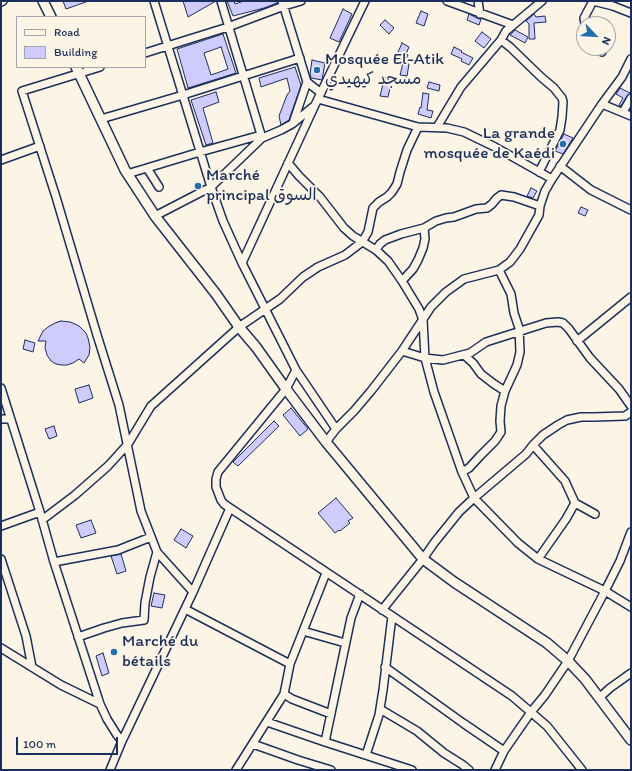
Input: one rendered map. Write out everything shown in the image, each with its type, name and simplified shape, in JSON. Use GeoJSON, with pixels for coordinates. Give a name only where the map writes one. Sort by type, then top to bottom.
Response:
{"type":"FeatureCollection","features":[{"type":"Feature","properties":{"kind":"street"},"geometry":{"type":"LineString","coordinates":[[44,1],[51,16]]}},
{"type":"Feature","properties":{"kind":"street"},"geometry":{"type":"LineString","coordinates":[[154,1],[184,95],[200,152],[223,221],[242,263],[296,370],[336,429]]}},
{"type":"Feature","properties":{"kind":"street"},"geometry":{"type":"LineString","coordinates":[[220,1],[261,136]]}},
{"type":"Feature","properties":{"kind":"street"},"geometry":{"type":"LineString","coordinates":[[146,53],[228,27],[283,4],[301,1]]}},
{"type":"Feature","properties":{"kind":"street"},"geometry":{"type":"LineString","coordinates":[[242,263],[365,1]]}},
{"type":"Feature","properties":{"kind":"street"},"geometry":{"type":"LineString","coordinates":[[446,1],[513,25]]}},
{"type":"Feature","properties":{"kind":"street"},"geometry":{"type":"LineString","coordinates":[[478,1],[480,14]]}},
{"type":"Feature","properties":{"kind":"street"},"geometry":{"type":"LineString","coordinates":[[437,127],[461,87],[501,40],[506,30],[542,1]]}},
{"type":"Feature","properties":{"kind":"street"},"geometry":{"type":"LineString","coordinates":[[585,16],[593,1],[613,6],[631,13]]}},
{"type":"Feature","properties":{"kind":"street"},"geometry":{"type":"LineString","coordinates":[[283,4],[308,82],[318,99],[418,127],[448,128],[464,132],[495,146],[552,179]]}},
{"type":"Feature","properties":{"kind":"street"},"geometry":{"type":"LineString","coordinates":[[501,40],[554,88],[562,98],[563,102],[560,130],[538,172]]}},
{"type":"Feature","properties":{"kind":"street"},"geometry":{"type":"LineString","coordinates":[[101,119],[184,95],[300,58]]}},
{"type":"Feature","properties":{"kind":"street"},"geometry":{"type":"LineString","coordinates":[[326,442],[371,391],[402,351],[431,307],[446,292],[464,279],[499,270],[510,262],[520,249],[539,215],[540,206],[545,191],[552,179],[602,104],[622,77],[631,59]]}},
{"type":"Feature","properties":{"kind":"street"},"geometry":{"type":"LineString","coordinates":[[93,68],[78,70],[22,91],[56,196],[119,405],[141,511],[157,552],[193,592]]}},
{"type":"Feature","properties":{"kind":"street"},"geometry":{"type":"LineString","coordinates":[[78,70],[127,174],[156,216],[326,442],[423,559],[454,582],[547,642],[585,679],[631,740]]}},
{"type":"Feature","properties":{"kind":"street"},"geometry":{"type":"LineString","coordinates":[[292,124],[308,82]]}},
{"type":"Feature","properties":{"kind":"street"},"geometry":{"type":"LineString","coordinates":[[623,112],[631,98]]}},
{"type":"Feature","properties":{"kind":"street"},"geometry":{"type":"LineString","coordinates":[[127,174],[281,130],[292,124],[318,99]]}},
{"type":"Feature","properties":{"kind":"street"},"geometry":{"type":"LineString","coordinates":[[602,104],[631,116]]}},
{"type":"Feature","properties":{"kind":"street"},"geometry":{"type":"LineString","coordinates":[[42,520],[75,495],[108,466],[128,444],[151,406],[239,327],[266,310],[303,277],[318,267],[345,255],[362,242],[368,232],[373,208],[392,192],[397,184],[407,150],[418,127]]}},
{"type":"Feature","properties":{"kind":"street"},"geometry":{"type":"LineString","coordinates":[[156,216],[211,187],[261,136]]}},
{"type":"Feature","properties":{"kind":"street"},"geometry":{"type":"LineString","coordinates":[[1,160],[40,146]]}},
{"type":"Feature","properties":{"kind":"street"},"geometry":{"type":"LineString","coordinates":[[288,163],[320,197],[344,228],[353,236],[376,250],[388,261],[419,309],[422,320],[424,358],[434,392],[462,472],[474,498],[518,543],[538,559],[605,591],[631,607]]}},
{"type":"Feature","properties":{"kind":"street"},"geometry":{"type":"LineString","coordinates":[[560,166],[591,190],[631,210]]}},
{"type":"Feature","properties":{"kind":"street"},"geometry":{"type":"LineString","coordinates":[[147,168],[159,187]]}},
{"type":"Feature","properties":{"kind":"street"},"geometry":{"type":"LineString","coordinates":[[376,250],[385,240],[424,228],[436,221],[446,218],[454,218],[476,209],[487,208],[501,195],[514,197],[540,206]]}},
{"type":"Feature","properties":{"kind":"street"},"geometry":{"type":"LineString","coordinates":[[402,281],[413,269],[423,248],[425,240],[424,228]]}},
{"type":"Feature","properties":{"kind":"street"},"geometry":{"type":"LineString","coordinates":[[462,472],[469,468],[495,441],[501,432],[501,406],[505,390],[517,365],[520,352],[520,332],[514,312],[511,294],[499,270]]}},
{"type":"Feature","properties":{"kind":"street"},"geometry":{"type":"LineString","coordinates":[[577,341],[631,297]]}},
{"type":"Feature","properties":{"kind":"street"},"geometry":{"type":"LineString","coordinates":[[402,351],[424,358],[443,360],[470,353],[486,342],[546,323],[563,323],[590,358],[619,389],[631,406]]}},
{"type":"Feature","properties":{"kind":"street"},"geometry":{"type":"LineString","coordinates":[[464,354],[481,374],[505,390]]}},
{"type":"Feature","properties":{"kind":"street"},"geometry":{"type":"LineString","coordinates":[[296,370],[286,389],[218,472],[216,487],[221,500],[224,504],[326,573],[360,594],[512,696],[547,726],[582,770]]}},
{"type":"Feature","properties":{"kind":"street"},"geometry":{"type":"LineString","coordinates":[[1,388],[54,562],[100,704],[107,719],[122,741]]}},
{"type":"Feature","properties":{"kind":"street"},"geometry":{"type":"LineString","coordinates":[[382,610],[459,512],[526,454],[543,435],[567,420],[581,417],[625,416],[631,412]]}},
{"type":"Feature","properties":{"kind":"street"},"geometry":{"type":"LineString","coordinates":[[1,419],[10,419]]}},
{"type":"Feature","properties":{"kind":"street"},"geometry":{"type":"LineString","coordinates":[[533,445],[565,481],[575,503],[595,514]]}},
{"type":"Feature","properties":{"kind":"street"},"geometry":{"type":"LineString","coordinates":[[538,559],[566,519],[575,503]]}},
{"type":"Feature","properties":{"kind":"street"},"geometry":{"type":"LineString","coordinates":[[110,770],[122,741],[193,592],[230,508]]}},
{"type":"Feature","properties":{"kind":"street"},"geometry":{"type":"LineString","coordinates":[[1,526],[40,512]]}},
{"type":"Feature","properties":{"kind":"street"},"geometry":{"type":"LineString","coordinates":[[495,770],[504,751],[531,712],[546,695],[568,661],[629,545],[631,532]]}},
{"type":"Feature","properties":{"kind":"street"},"geometry":{"type":"LineString","coordinates":[[54,562],[118,550],[151,537]]}},
{"type":"Feature","properties":{"kind":"street"},"geometry":{"type":"LineString","coordinates":[[78,637],[110,626],[144,620],[145,603],[157,552]]}},
{"type":"Feature","properties":{"kind":"street"},"geometry":{"type":"LineString","coordinates":[[1,559],[26,636],[32,667]]}},
{"type":"Feature","properties":{"kind":"street"},"geometry":{"type":"LineString","coordinates":[[236,770],[284,694],[290,664],[326,573]]}},
{"type":"Feature","properties":{"kind":"street"},"geometry":{"type":"LineString","coordinates":[[325,742],[345,643],[351,618],[360,594]]}},
{"type":"Feature","properties":{"kind":"street"},"geometry":{"type":"LineString","coordinates":[[185,609],[290,664]]}},
{"type":"Feature","properties":{"kind":"street"},"geometry":{"type":"LineString","coordinates":[[366,755],[379,715],[392,616]]}},
{"type":"Feature","properties":{"kind":"street"},"geometry":{"type":"LineString","coordinates":[[303,631],[345,643]]}},
{"type":"Feature","properties":{"kind":"street"},"geometry":{"type":"LineString","coordinates":[[1,648],[61,685],[100,704]]}},
{"type":"Feature","properties":{"kind":"street"},"geometry":{"type":"LineString","coordinates":[[385,667],[463,724],[504,751]]}},
{"type":"Feature","properties":{"kind":"street"},"geometry":{"type":"LineString","coordinates":[[599,698],[631,673]]}},
{"type":"Feature","properties":{"kind":"street"},"geometry":{"type":"LineString","coordinates":[[284,694],[299,702],[330,714]]}},
{"type":"Feature","properties":{"kind":"street"},"geometry":{"type":"LineString","coordinates":[[380,709],[417,731],[444,753],[469,770]]}},
{"type":"Feature","properties":{"kind":"street"},"geometry":{"type":"LineString","coordinates":[[267,722],[412,770]]}},
{"type":"Feature","properties":{"kind":"street"},"geometry":{"type":"LineString","coordinates":[[253,744],[298,760],[315,768],[331,770]]}},
{"type":"Feature","properties":{"kind":"street"},"geometry":{"type":"LineString","coordinates":[[384,770],[387,762]]}},
{"type":"Feature","properties":{"kind":"building"},"geometry":{"type":"Polygon","coordinates":[[[63,1],[86,1],[86,2],[66,9],[63,1]]]}},
{"type":"Feature","properties":{"kind":"building"},"geometry":{"type":"Polygon","coordinates":[[[183,1],[216,1],[188,17],[183,1]]]}},
{"type":"Feature","properties":{"kind":"building"},"geometry":{"type":"Polygon","coordinates":[[[227,1],[234,1],[235,4],[244,1],[277,1],[277,3],[233,16],[227,1]]]}},
{"type":"Feature","properties":{"kind":"building"},"geometry":{"type":"Polygon","coordinates":[[[343,9],[352,14],[339,42],[330,38],[343,9]]]}},
{"type":"Feature","properties":{"kind":"building"},"geometry":{"type":"Polygon","coordinates":[[[421,11],[428,14],[424,26],[416,23],[421,11]]]}},
{"type":"Feature","properties":{"kind":"building"},"geometry":{"type":"Polygon","coordinates":[[[469,14],[481,19],[479,25],[467,20],[469,14]]]}},
{"type":"Feature","properties":{"kind":"building"},"geometry":{"type":"Polygon","coordinates":[[[534,14],[536,17],[545,16],[546,22],[534,23],[535,39],[529,39],[529,24],[526,21],[534,14]]]}},
{"type":"Feature","properties":{"kind":"building"},"geometry":{"type":"Polygon","coordinates":[[[385,20],[394,28],[389,34],[380,25],[385,20]]]}},
{"type":"Feature","properties":{"kind":"building"},"geometry":{"type":"Polygon","coordinates":[[[515,30],[528,37],[525,43],[510,35],[515,30]]]}},
{"type":"Feature","properties":{"kind":"building"},"geometry":{"type":"Polygon","coordinates":[[[482,32],[491,39],[484,48],[475,41],[482,32]]]}},
{"type":"Feature","properties":{"kind":"building"},"geometry":{"type":"Polygon","coordinates":[[[223,34],[236,73],[188,88],[177,49],[223,34]],[[221,47],[204,53],[211,75],[228,69],[221,47]]]}},
{"type":"Feature","properties":{"kind":"building"},"geometry":{"type":"Polygon","coordinates":[[[402,43],[409,47],[406,54],[408,55],[405,61],[396,57],[402,43]]]}},
{"type":"Feature","properties":{"kind":"building"},"geometry":{"type":"Polygon","coordinates":[[[454,47],[473,58],[469,65],[461,61],[462,59],[451,54],[454,47]]]}},
{"type":"Feature","properties":{"kind":"building","name":"Mosquée El-Atik مسجد كيهيدي"},"geometry":{"type":"Polygon","coordinates":[[[312,60],[325,63],[322,80],[311,78],[310,74],[312,60]]]}},
{"type":"Feature","properties":{"kind":"building"},"geometry":{"type":"Polygon","coordinates":[[[403,63],[409,64],[407,76],[400,75],[403,63]]]}},
{"type":"Feature","properties":{"kind":"building"},"geometry":{"type":"Polygon","coordinates":[[[295,67],[301,85],[289,120],[281,125],[279,116],[290,91],[287,78],[261,87],[259,78],[295,67]]]}},
{"type":"Feature","properties":{"kind":"building"},"geometry":{"type":"Polygon","coordinates":[[[382,77],[392,79],[388,97],[380,96],[383,84],[381,83],[382,77]]]}},
{"type":"Feature","properties":{"kind":"building"},"geometry":{"type":"Polygon","coordinates":[[[429,82],[440,85],[439,91],[427,88],[429,82]]]}},
{"type":"Feature","properties":{"kind":"building"},"geometry":{"type":"Polygon","coordinates":[[[620,88],[630,93],[621,106],[619,105],[623,98],[616,94],[620,88]]]}},
{"type":"Feature","properties":{"kind":"building"},"geometry":{"type":"Polygon","coordinates":[[[216,92],[219,102],[203,108],[213,143],[206,145],[191,100],[216,92]]]}},
{"type":"Feature","properties":{"kind":"building"},"geometry":{"type":"Polygon","coordinates":[[[423,93],[429,94],[427,110],[433,111],[431,118],[418,114],[420,107],[421,108],[423,93]]]}},
{"type":"Feature","properties":{"kind":"building"},"geometry":{"type":"Polygon","coordinates":[[[564,134],[573,138],[563,154],[555,151],[564,134]]]}},
{"type":"Feature","properties":{"kind":"building"},"geometry":{"type":"Polygon","coordinates":[[[531,188],[537,191],[533,198],[527,196],[531,188]]]}},
{"type":"Feature","properties":{"kind":"building"},"geometry":{"type":"Polygon","coordinates":[[[581,207],[588,210],[585,216],[578,213],[581,207]]]}},
{"type":"Feature","properties":{"kind":"building"},"geometry":{"type":"Polygon","coordinates":[[[61,321],[75,324],[86,333],[90,347],[89,355],[84,363],[79,359],[67,365],[56,364],[51,361],[47,355],[45,348],[46,341],[38,341],[43,331],[61,321]]]}},
{"type":"Feature","properties":{"kind":"building"},"geometry":{"type":"Polygon","coordinates":[[[25,340],[35,343],[33,352],[23,349],[25,340]]]}},
{"type":"Feature","properties":{"kind":"building"},"geometry":{"type":"Polygon","coordinates":[[[89,385],[93,398],[79,403],[75,389],[89,385]]]}},
{"type":"Feature","properties":{"kind":"building"},"geometry":{"type":"Polygon","coordinates":[[[291,408],[308,429],[300,436],[283,415],[291,408]]]}},
{"type":"Feature","properties":{"kind":"building"},"geometry":{"type":"Polygon","coordinates":[[[274,421],[279,426],[238,466],[233,462],[274,421]]]}},
{"type":"Feature","properties":{"kind":"building"},"geometry":{"type":"Polygon","coordinates":[[[54,426],[57,436],[49,439],[45,429],[54,426]]]}},
{"type":"Feature","properties":{"kind":"building"},"geometry":{"type":"Polygon","coordinates":[[[336,498],[353,518],[348,521],[350,523],[335,533],[318,513],[336,498]]]}},
{"type":"Feature","properties":{"kind":"building"},"geometry":{"type":"Polygon","coordinates":[[[91,520],[96,533],[81,538],[76,525],[91,520]]]}},
{"type":"Feature","properties":{"kind":"building"},"geometry":{"type":"Polygon","coordinates":[[[181,529],[193,536],[186,548],[174,540],[181,529]]]}},
{"type":"Feature","properties":{"kind":"building"},"geometry":{"type":"Polygon","coordinates":[[[121,554],[126,571],[117,574],[111,556],[121,554]]]}},
{"type":"Feature","properties":{"kind":"building"},"geometry":{"type":"Polygon","coordinates":[[[154,593],[165,595],[162,608],[151,606],[154,593]]]}},
{"type":"Feature","properties":{"kind":"building"},"geometry":{"type":"Polygon","coordinates":[[[103,653],[109,673],[102,676],[96,656],[103,653]]]}},
{"type":"Feature","properties":{"kind":"place","name":"Mosquée El-Atik مسجد كيهيدي"},"geometry":{"type":"Point","coordinates":[317,70]}},
{"type":"Feature","properties":{"kind":"place","name":"La grande mosquée de Kaédi"},"geometry":{"type":"Point","coordinates":[563,144]}},
{"type":"Feature","properties":{"kind":"place","name":"Marché principal السوق"},"geometry":{"type":"Point","coordinates":[198,186]}},
{"type":"Feature","properties":{"kind":"place","name":"Marché du bétails"},"geometry":{"type":"Point","coordinates":[114,652]}}]}
